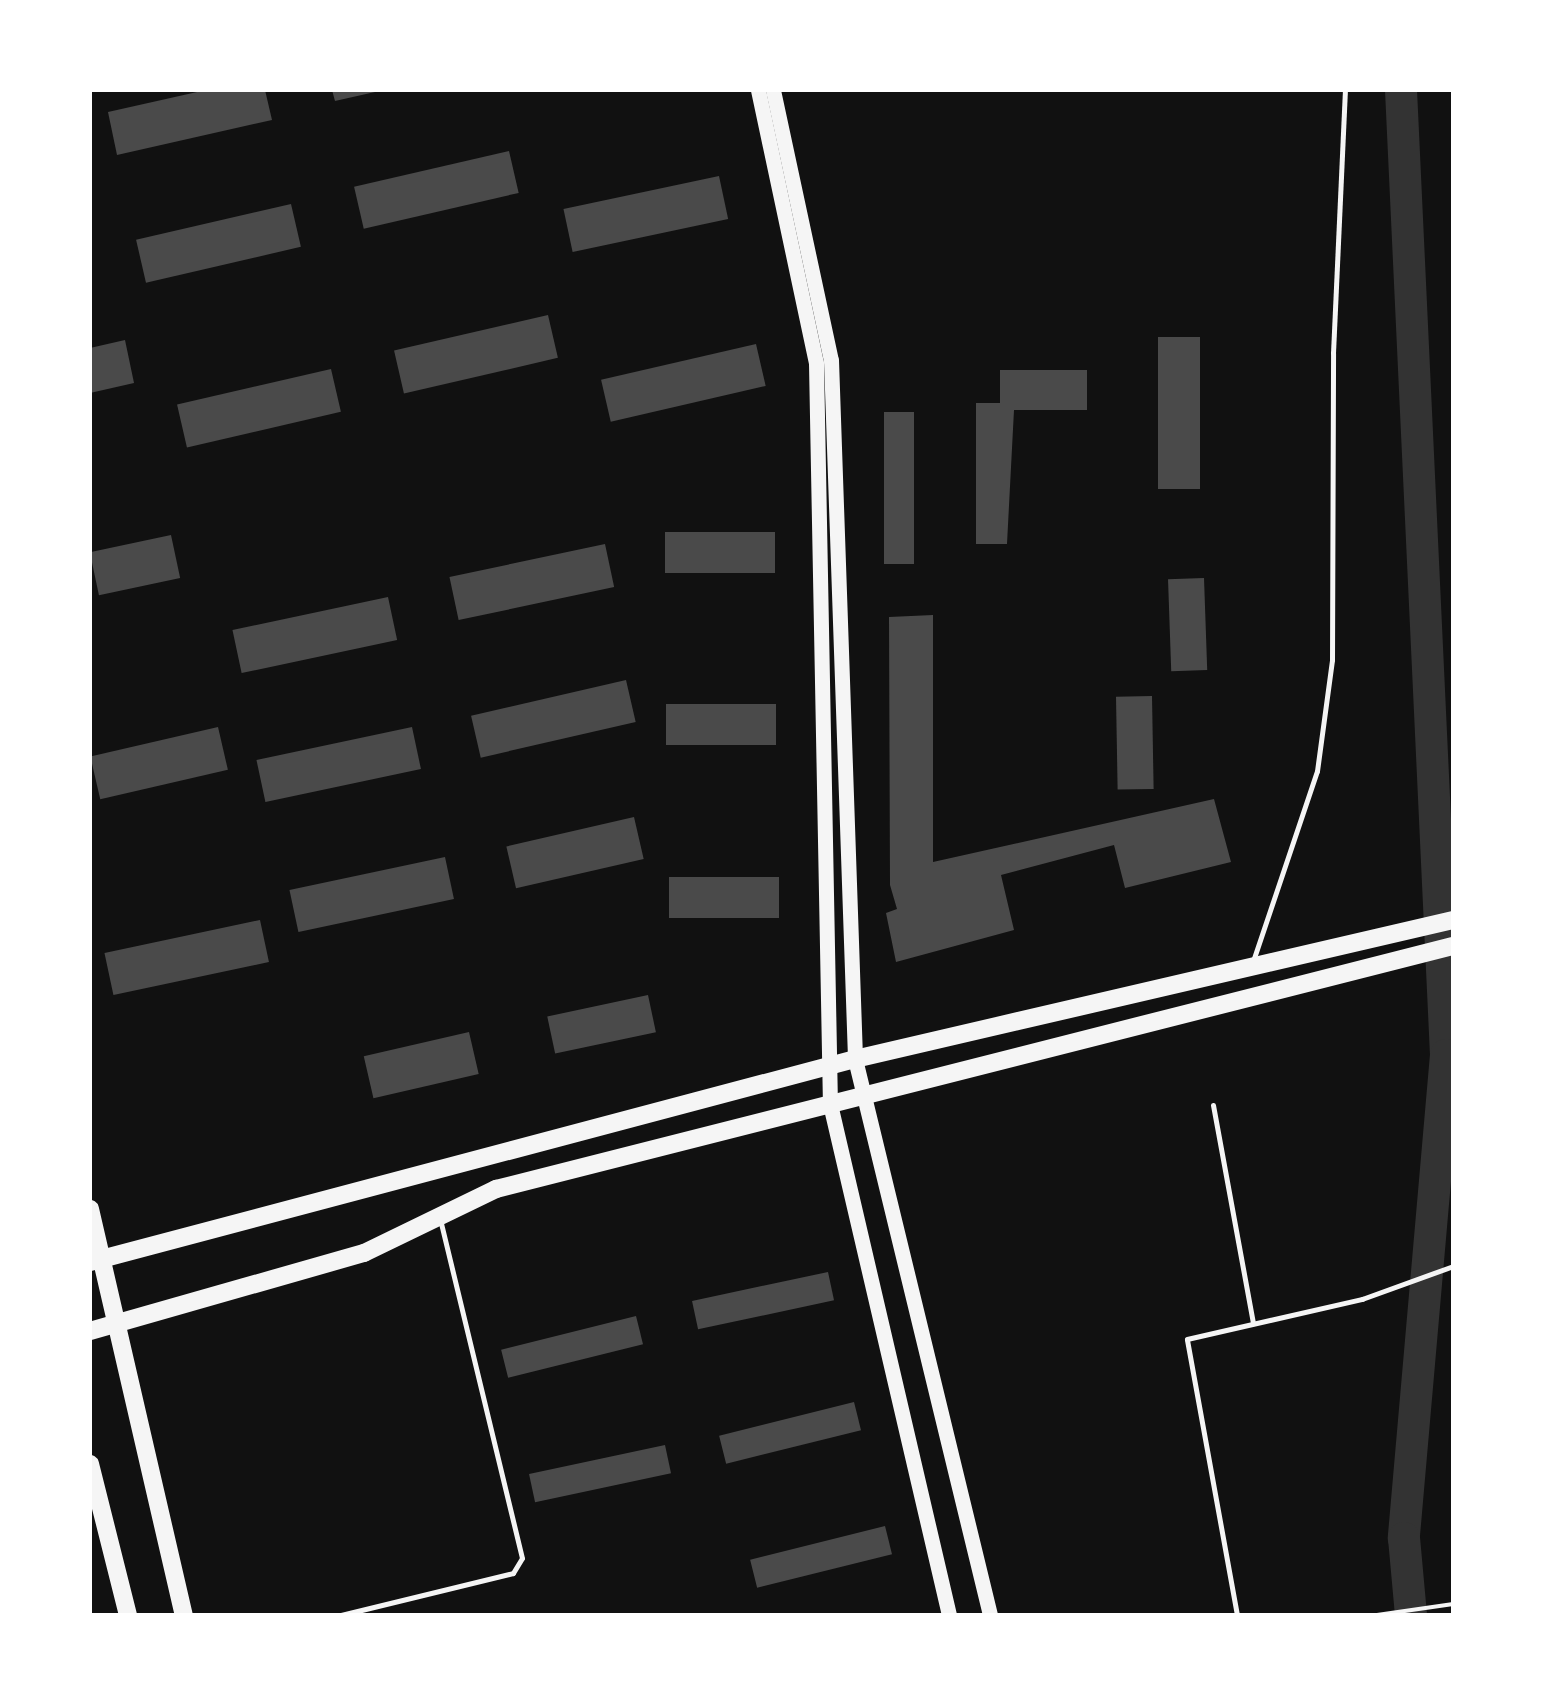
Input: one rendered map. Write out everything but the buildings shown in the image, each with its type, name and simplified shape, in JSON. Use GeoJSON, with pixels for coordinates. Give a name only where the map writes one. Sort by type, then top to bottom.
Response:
{"type":"FeatureCollection","features":[{"type":"Feature","properties":{"kind":"main road"},"geometry":{"type":"LineString","coordinates":[[758,90],[816,363],[830,1104],[949,1615]]}},
{"type":"Feature","properties":{"kind":"main road"},"geometry":{"type":"LineString","coordinates":[[774,90],[831,360],[855,1058],[868,1093],[990,1615]]}},
{"type":"Feature","properties":{"kind":"main road"},"geometry":{"type":"LineString","coordinates":[[96,1260],[855,1058],[1453,920]]}},
{"type":"Feature","properties":{"kind":"main road"},"geometry":{"type":"LineString","coordinates":[[90,1330],[324,1266],[496,1189],[1453,946]]}},
{"type":"Feature","properties":{"kind":"main road"},"geometry":{"type":"LineString","coordinates":[[90,1209],[96,1260],[116,1324],[184,1615]]}},
{"type":"Feature","properties":{"kind":"main road"},"geometry":{"type":"LineString","coordinates":[[90,1464],[128,1615]]}},
{"type":"Feature","properties":{"kind":"lane"},"geometry":{"type":"LineString","coordinates":[[1251,969],[1317,771],[1332,660],[1333,353],[1346,90]]}},
{"type":"Feature","properties":{"kind":"lane"},"geometry":{"type":"LineString","coordinates":[[1212,1104],[1254,1324]]}},
{"type":"Feature","properties":{"kind":"lane"},"geometry":{"type":"LineString","coordinates":[[341,1615],[513,1573],[522,1558],[439,1216]]}},
{"type":"Feature","properties":{"kind":"lane"},"geometry":{"type":"LineString","coordinates":[[1237,1615],[1187,1339],[1362,1299],[1453,1266]]}},
{"type":"Feature","properties":{"kind":"path"},"geometry":{"type":"LineString","coordinates":[[1377,1615],[1453,1604]]}},
{"type":"Feature","properties":{"kind":"waterway"},"geometry":{"type":"LineString","coordinates":[[1401,90],[1446,1055],[1404,1538],[1411,1615]]}}]}
